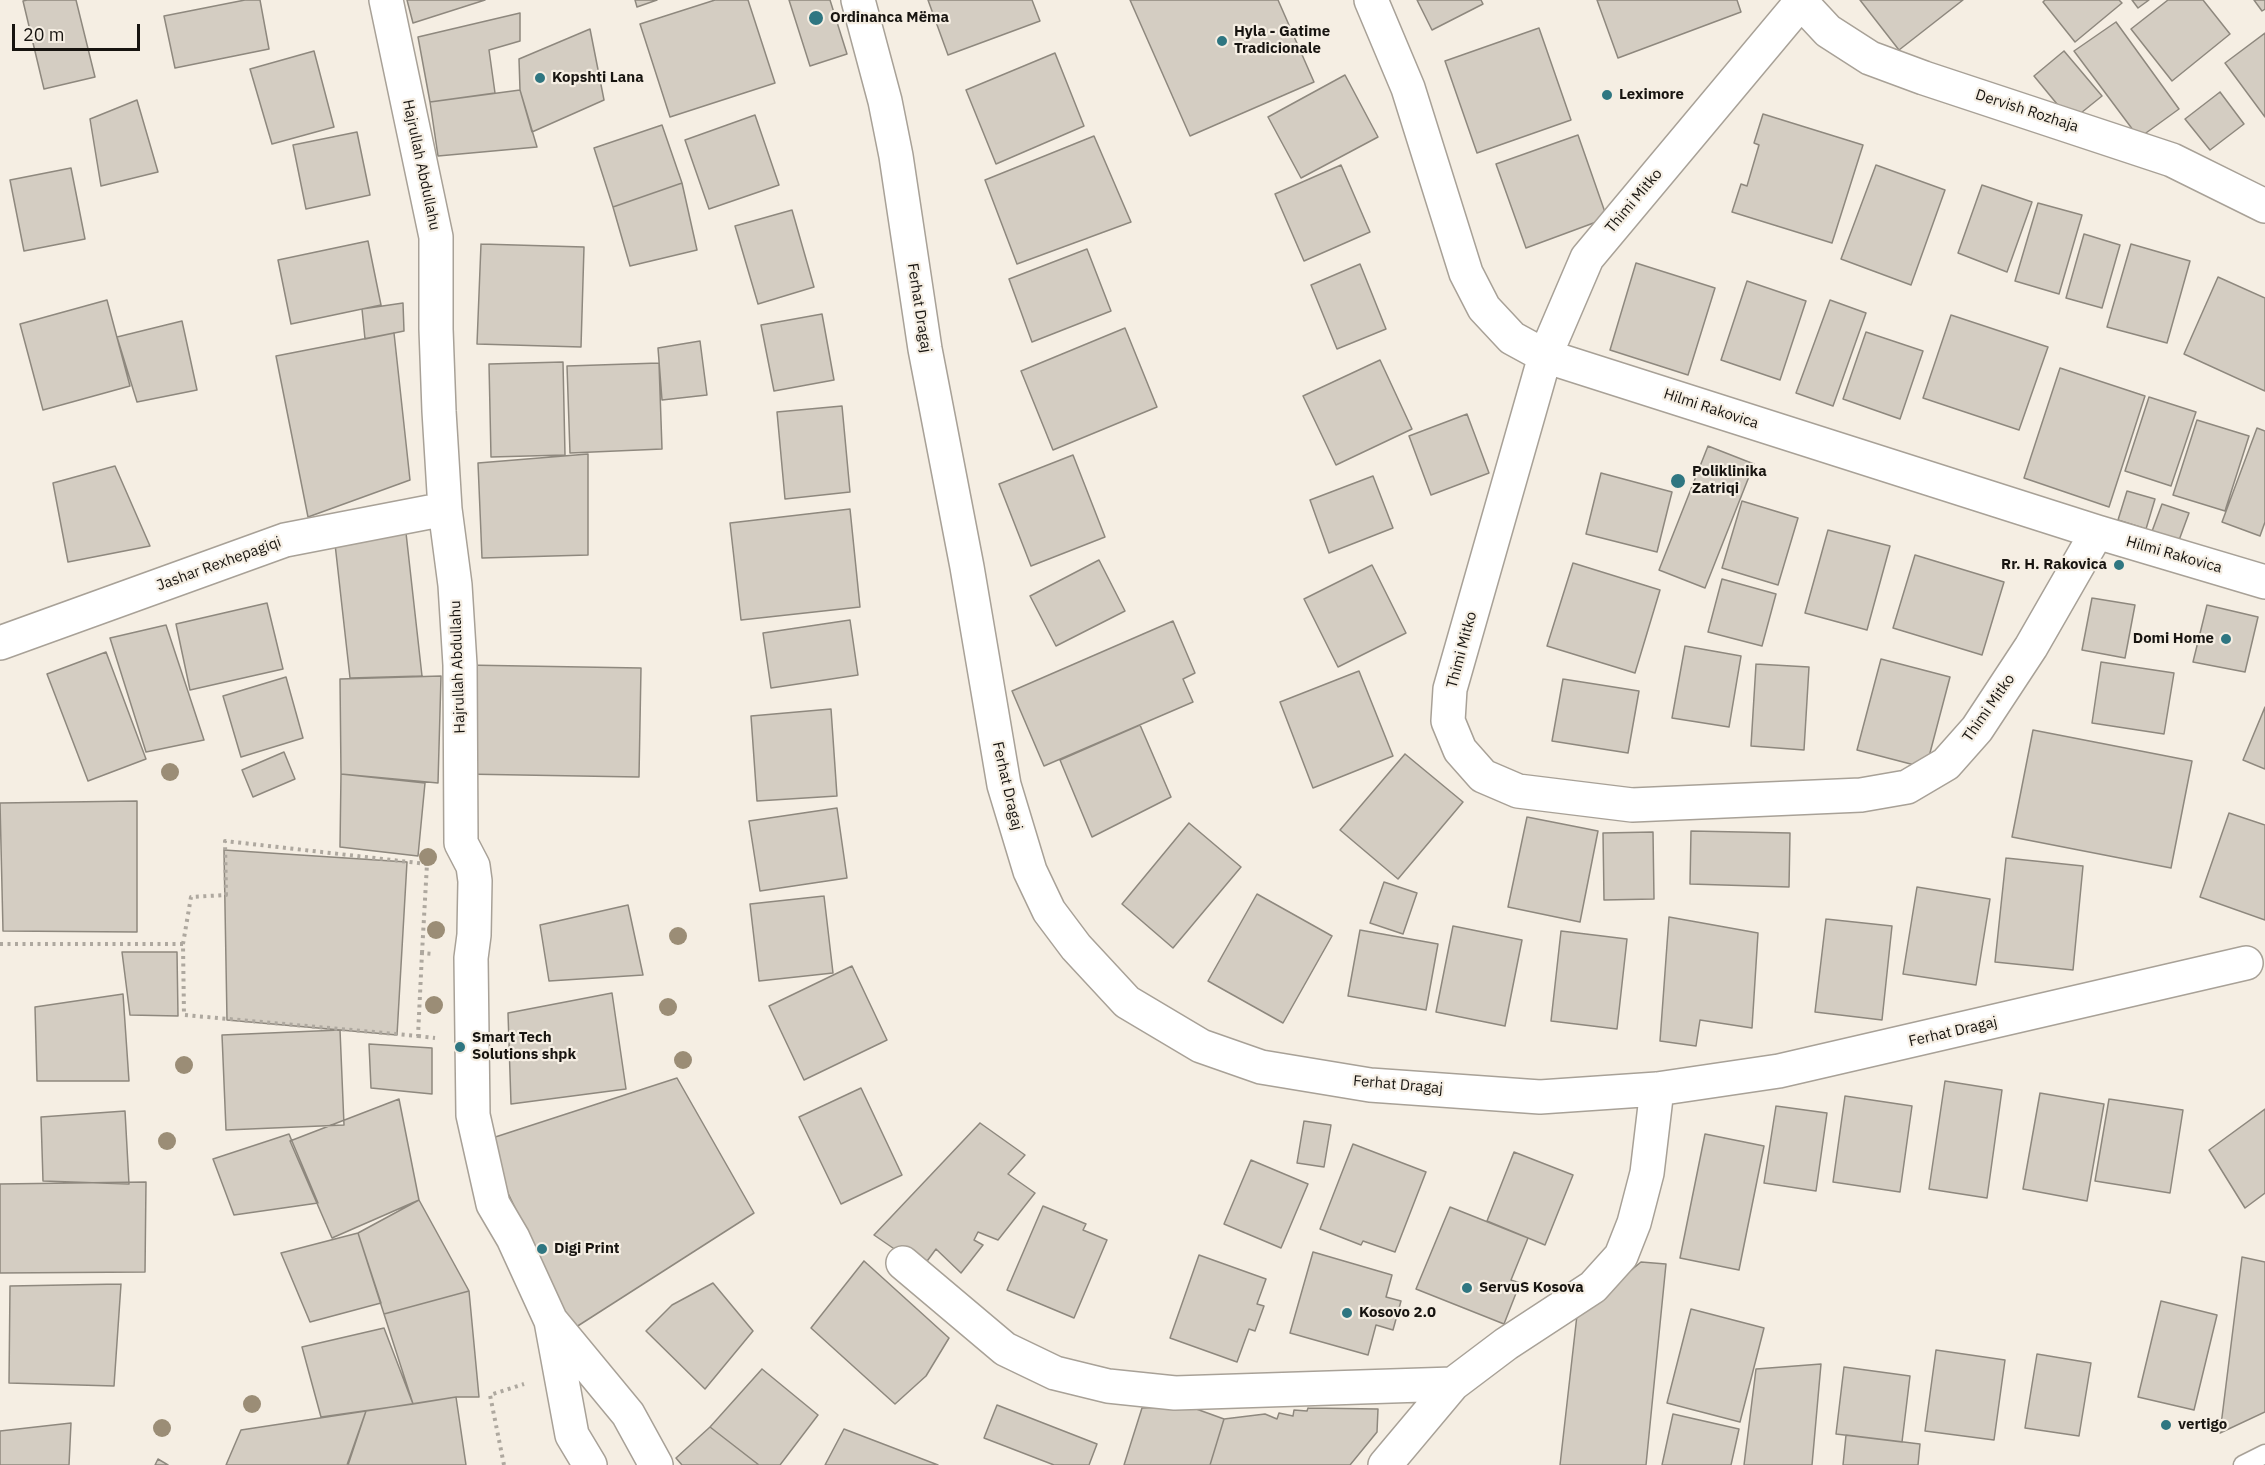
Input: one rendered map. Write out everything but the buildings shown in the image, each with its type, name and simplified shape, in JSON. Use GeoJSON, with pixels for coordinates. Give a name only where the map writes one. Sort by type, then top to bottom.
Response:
{"type":"FeatureCollection","features":[{"type":"Feature","properties":{"kind":"street","name":"Hajrullah Abdullahu"},"geometry":{"type":"LineString","coordinates":[[386,0],[436,237],[436,330],[445,509],[455,585],[460,665],[461,843],[473,866],[475,881],[474,935],[471,958],[473,1115],[493,1204],[513,1238],[551,1320],[628,1414],[656,1465]]}},
{"type":"Feature","properties":{"kind":"street","name":"Ferhat Dragaj"},"geometry":{"type":"LineString","coordinates":[[858,0],[885,101],[896,156],[925,349],[967,567],[1004,785],[1030,871],[1049,911],[1076,947],[1127,1002],[1201,1046],[1261,1067],[1370,1084],[1540,1097],[1657,1089],[1779,1071],[2246,963]]}},
{"type":"Feature","properties":{"kind":"street","name":"Hilmi Rakovica"},"geometry":{"type":"LineString","coordinates":[[1371,0],[1408,88],[1466,273],[1484,308],[1512,338],[1545,356],[2097,532],[2265,582]]}},
{"type":"Feature","properties":{"kind":"street","name":"Thimi Mitko"},"geometry":{"type":"LineString","coordinates":[[1800,1],[1587,258],[1545,356],[1450,689],[1448,721],[1460,750],[1483,776],[1518,791],[1632,805],[1861,795],[1907,787],[1946,764],[1977,729],[2031,647],[2097,532]]}},
{"type":"Feature","properties":{"kind":"street","name":"Dervish Rozhaja"},"geometry":{"type":"LineString","coordinates":[[1800,1],[1828,31],[1870,58],[2172,160],[2265,206]]}},
{"type":"Feature","properties":{"kind":"street","name":"Jashar Rexhepagiqi"},"geometry":{"type":"LineString","coordinates":[[0,643],[285,540],[445,509]]}},
{"type":"Feature","properties":{"kind":"street"},"geometry":{"type":"LineString","coordinates":[[1384,1465],[1453,1384],[1506,1344],[1593,1287],[1621,1256],[1634,1224],[1647,1173],[1657,1089]]}},
{"type":"Feature","properties":{"kind":"street"},"geometry":{"type":"LineString","coordinates":[[903,1263],[1005,1349],[1055,1372],[1108,1386],[1175,1392],[1453,1384]]}},
{"type":"Feature","properties":{"kind":"street","name":"Hajrullah Abdullahu"},"geometry":{"type":"LineString","coordinates":[[551,1320],[572,1436],[590,1465]]}},
{"type":"Feature","properties":{"kind":"lane"},"geometry":{"type":"LineString","coordinates":[[2243,1465],[2265,1454]]}},
{"type":"Feature","properties":{"kind":"path"},"geometry":{"type":"LineString","coordinates":[[427,864],[418,1036],[184,1015],[183,944],[191,897],[226,895],[225,841],[427,864],[473,866]]}},
{"type":"Feature","properties":{"kind":"path"},"geometry":{"type":"LineString","coordinates":[[0,944],[183,944]]}},
{"type":"Feature","properties":{"kind":"path"},"geometry":{"type":"LineString","coordinates":[[422,953],[471,958]]}},
{"type":"Feature","properties":{"kind":"path"},"geometry":{"type":"LineString","coordinates":[[504,1465],[490,1395],[526,1384]]}},
{"type":"Feature","properties":{"kind":"place","name":"Ordinanca Mëma"},"geometry":{"type":"Point","coordinates":[816,18]}},
{"type":"Feature","properties":{"kind":"place","name":"Hyla - Gatime Tradicionale"},"geometry":{"type":"Point","coordinates":[1222,41]}},
{"type":"Feature","properties":{"kind":"place","name":"Kopshti Lana"},"geometry":{"type":"Point","coordinates":[540,78]}},
{"type":"Feature","properties":{"kind":"place","name":"Leximore"},"geometry":{"type":"Point","coordinates":[1607,95]}},
{"type":"Feature","properties":{"kind":"place","name":"Poliklinika Zatriqi"},"geometry":{"type":"Point","coordinates":[1678,481]}},
{"type":"Feature","properties":{"kind":"place","name":"Rr. H. Rakovica"},"geometry":{"type":"Point","coordinates":[2119,565]}},
{"type":"Feature","properties":{"kind":"place","name":"Domi Home"},"geometry":{"type":"Point","coordinates":[2226,639]}},
{"type":"Feature","properties":{"kind":"place","name":"Smart Tech Solutions shpk"},"geometry":{"type":"Point","coordinates":[460,1047]}},
{"type":"Feature","properties":{"kind":"place","name":"Digi Print"},"geometry":{"type":"Point","coordinates":[542,1249]}},
{"type":"Feature","properties":{"kind":"place","name":"ServuS Kosova"},"geometry":{"type":"Point","coordinates":[1467,1288]}},
{"type":"Feature","properties":{"kind":"place","name":"Kosovo 2.0"},"geometry":{"type":"Point","coordinates":[1347,1313]}},
{"type":"Feature","properties":{"kind":"place","name":"vertigo"},"geometry":{"type":"Point","coordinates":[2166,1425]}}]}
